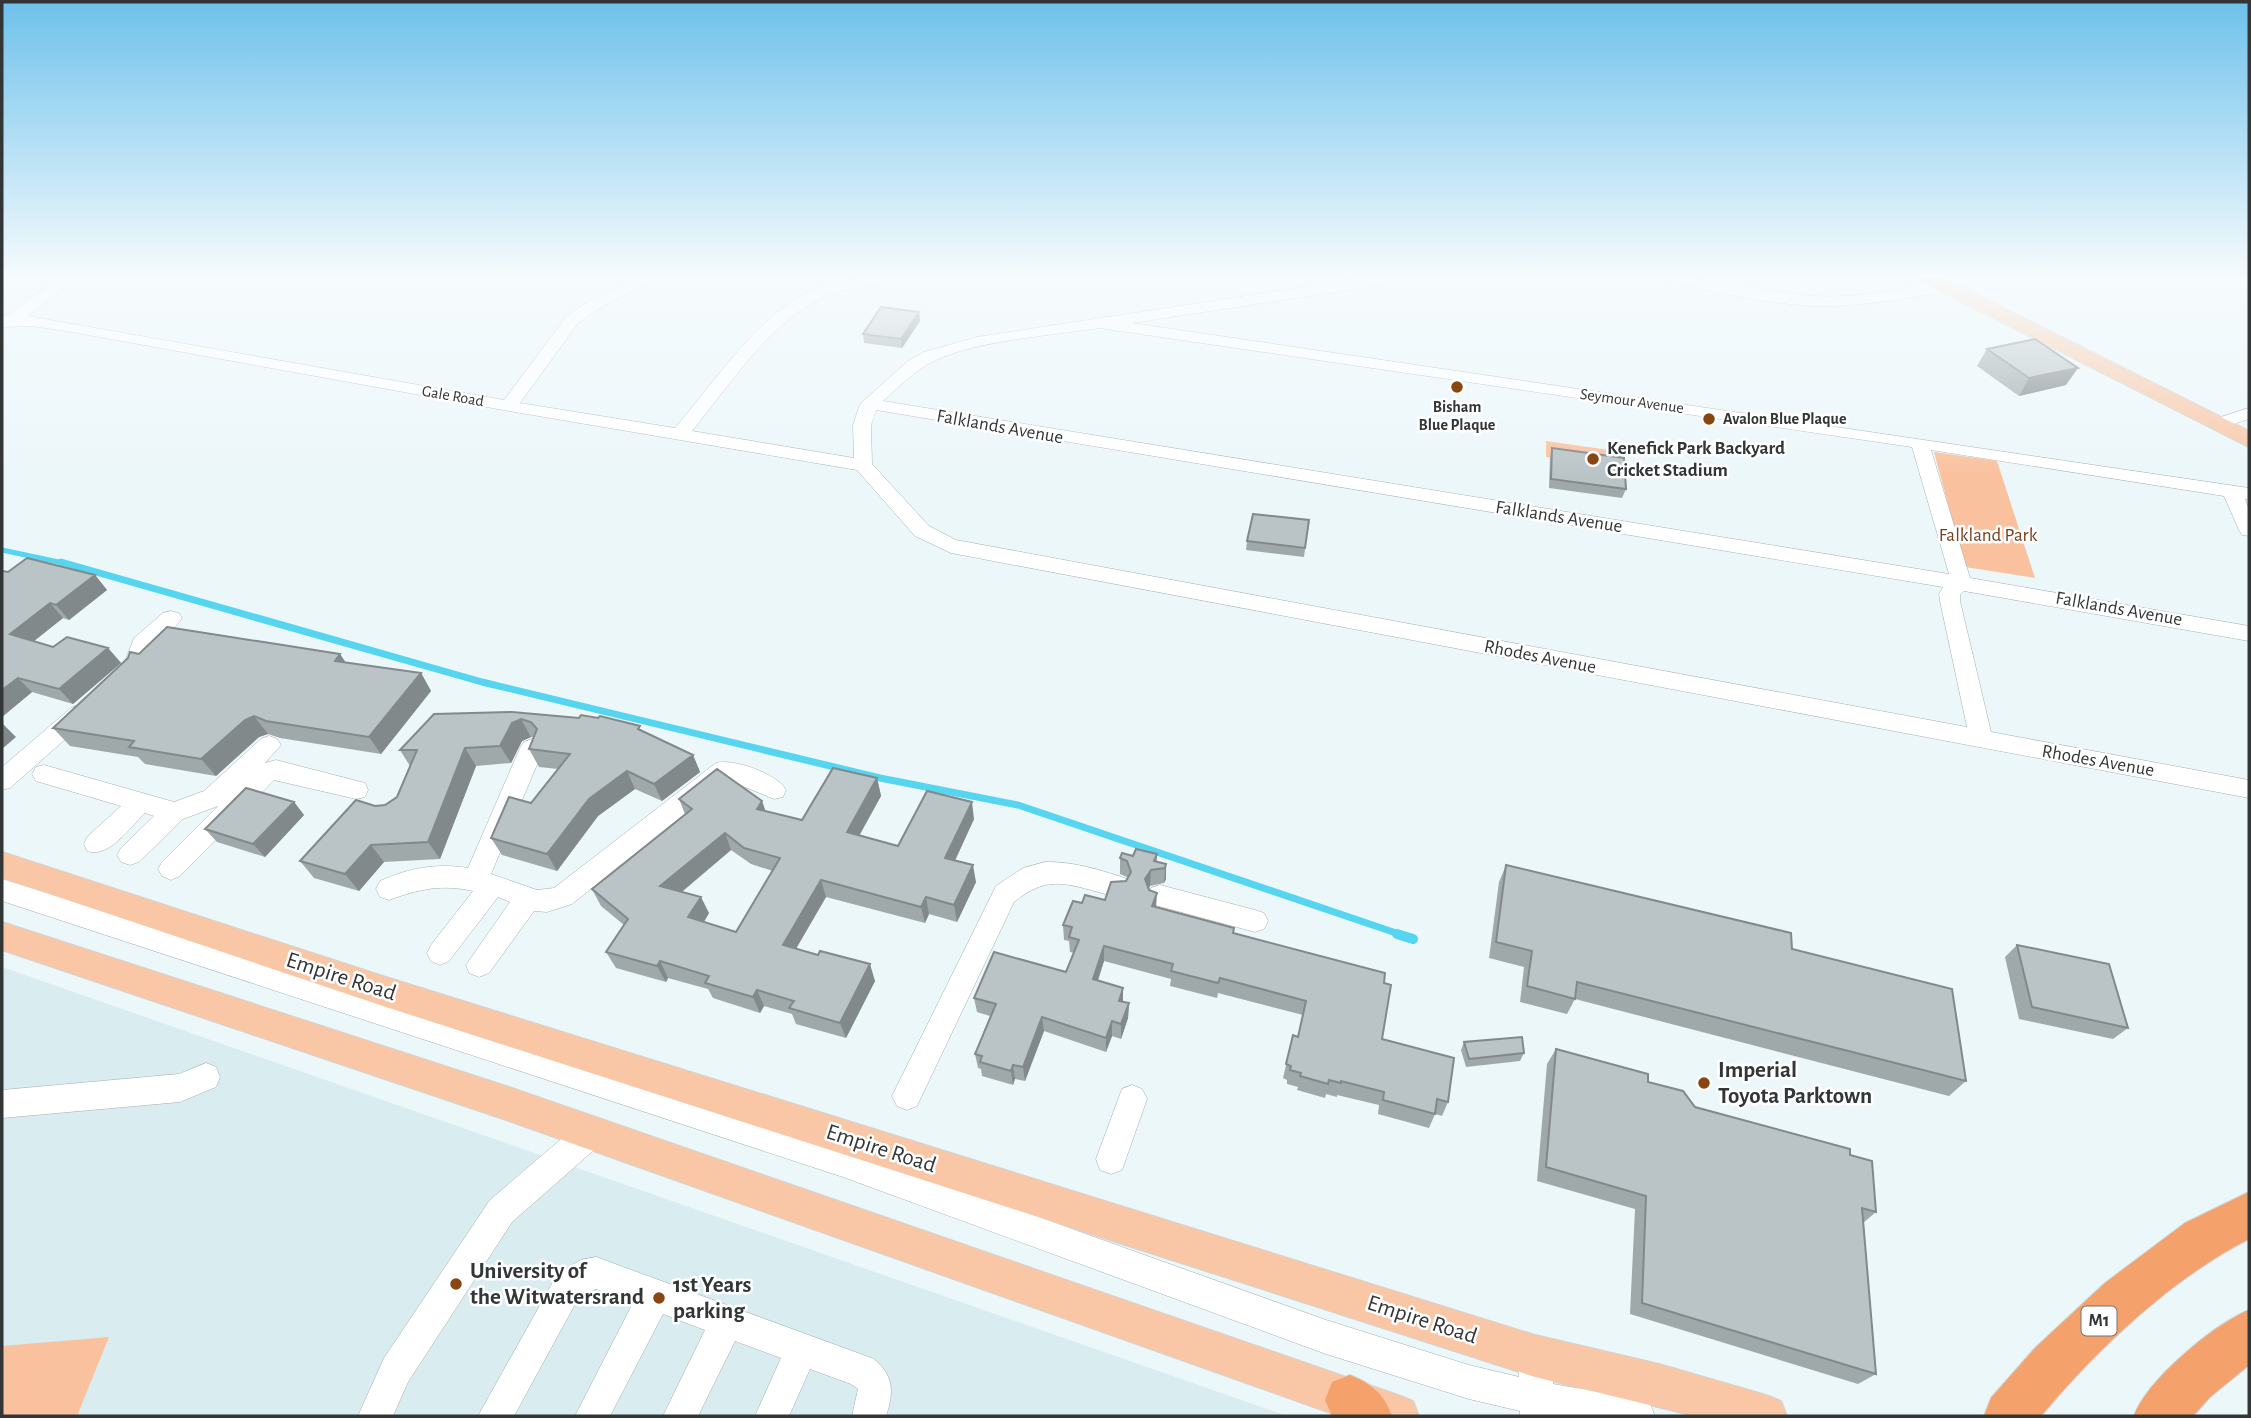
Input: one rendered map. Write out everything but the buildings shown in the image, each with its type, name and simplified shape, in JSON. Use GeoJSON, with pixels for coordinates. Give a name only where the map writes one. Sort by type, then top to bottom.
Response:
{"type":"FeatureCollection","features":[{"type":"Feature","properties":{"kind":"highway","name":"M1"},"geometry":{"type":"LineString","coordinates":[[2009,1416],[2052,1365],[2122,1300],[2201,1239],[2249,1215]]}},
{"type":"Feature","properties":{"kind":"highway"},"geometry":{"type":"LineString","coordinates":[[2159,1416],[2229,1354]]}},
{"type":"Feature","properties":{"kind":"main road"},"geometry":{"type":"LineString","coordinates":[[2068,344],[2249,440]]}},
{"type":"Feature","properties":{"kind":"main road"},"geometry":{"type":"LineString","coordinates":[[2091,344],[2247,415]]}},
{"type":"Feature","properties":{"kind":"main road","name":"Empire Road"},"geometry":{"type":"LineString","coordinates":[[2,865],[412,1000],[1535,1356],[1659,1385],[1766,1416]]}},
{"type":"Feature","properties":{"kind":"main road"},"geometry":{"type":"LineString","coordinates":[[2,936],[591,1133],[1359,1408],[1398,1416]]}},
{"type":"Feature","properties":{"kind":"street","name":"Gale Road"},"geometry":{"type":"LineString","coordinates":[[167,344],[509,406],[863,465]]}},
{"type":"Feature","properties":{"kind":"street"},"geometry":{"type":"LineString","coordinates":[[509,406],[554,344]]}},
{"type":"Feature","properties":{"kind":"street"},"geometry":{"type":"LineString","coordinates":[[680,434],[757,344]]}},
{"type":"Feature","properties":{"kind":"street"},"geometry":{"type":"LineString","coordinates":[[863,465],[862,425],[869,404],[914,365],[951,349],[978,344]]}},
{"type":"Feature","properties":{"kind":"street","name":"Seymour Avenue"},"geometry":{"type":"LineString","coordinates":[[1242,344],[1920,443],[2240,493]]}},
{"type":"Feature","properties":{"kind":"street","name":"Falklands Avenue"},"geometry":{"type":"LineString","coordinates":[[869,404],[1103,445],[1961,581],[2249,633]]}},
{"type":"Feature","properties":{"kind":"street"},"geometry":{"type":"LineString","coordinates":[[2218,425],[2247,415]]}},
{"type":"Feature","properties":{"kind":"street"},"geometry":{"type":"LineString","coordinates":[[1920,443],[1961,581],[1949,594],[1980,740]]}},
{"type":"Feature","properties":{"kind":"street","name":"Rhodes Avenue"},"geometry":{"type":"LineString","coordinates":[[863,465],[922,530],[951,546],[2249,789]]}},
{"type":"Feature","properties":{"kind":"street"},"geometry":{"type":"LineString","coordinates":[[2240,493],[2249,530]]}},
{"type":"Feature","properties":{"kind":"street"},"geometry":{"type":"LineString","coordinates":[[2,781],[133,668],[142,643],[171,618]]}},
{"type":"Feature","properties":{"kind":"street"},"geometry":{"type":"LineString","coordinates":[[130,855],[174,812],[213,798],[227,787],[269,745]]}},
{"type":"Feature","properties":{"kind":"street"},"geometry":{"type":"LineString","coordinates":[[440,953],[464,923],[485,882],[532,748]]}},
{"type":"Feature","properties":{"kind":"street"},"geometry":{"type":"LineString","coordinates":[[170,869],[266,773],[276,769],[356,790]]}},
{"type":"Feature","properties":{"kind":"street"},"geometry":{"type":"LineString","coordinates":[[389,889],[408,878],[428,875],[485,882],[547,902],[563,896],[724,770],[735,771],[774,790]]}},
{"type":"Feature","properties":{"kind":"street"},"geometry":{"type":"LineString","coordinates":[[44,774],[174,812]]}},
{"type":"Feature","properties":{"kind":"street"},"geometry":{"type":"LineString","coordinates":[[96,844],[141,802]]}},
{"type":"Feature","properties":{"kind":"street"},"geometry":{"type":"LineString","coordinates":[[912,1084],[998,906],[1018,882],[1035,872],[1057,872],[1116,886]]}},
{"type":"Feature","properties":{"kind":"street"},"geometry":{"type":"LineString","coordinates":[[1160,896],[1255,921]]}},
{"type":"Feature","properties":{"kind":"street"},"geometry":{"type":"LineString","coordinates":[[479,965],[528,898]]}},
{"type":"Feature","properties":{"kind":"street"},"geometry":{"type":"LineString","coordinates":[[2,1104],[171,1089],[206,1077]]}},
{"type":"Feature","properties":{"kind":"street"},"geometry":{"type":"LineString","coordinates":[[1111,1159],[1132,1099]]}},
{"type":"Feature","properties":{"kind":"street"},"geometry":{"type":"LineString","coordinates":[[375,1416],[396,1370],[501,1211],[591,1133]]}},
{"type":"Feature","properties":{"kind":"street"},"geometry":{"type":"LineString","coordinates":[[495,1416],[569,1284],[581,1276],[596,1273],[862,1371],[874,1381],[875,1397],[869,1416]]}},
{"type":"Feature","properties":{"kind":"street"},"geometry":{"type":"LineString","coordinates":[[680,1416],[727,1321]]}},
{"type":"Feature","properties":{"kind":"street"},"geometry":{"type":"LineString","coordinates":[[772,1416],[802,1349]]}},
{"type":"Feature","properties":{"kind":"street"},"geometry":{"type":"LineString","coordinates":[[1535,1356],[1536,1407]]}},
{"type":"Feature","properties":{"kind":"street"},"geometry":{"type":"LineString","coordinates":[[1586,1368],[1595,1413]]}},
{"type":"Feature","properties":{"kind":"lane"},"geometry":{"type":"LineString","coordinates":[[2,890],[843,1162],[1326,1337],[1469,1382],[1536,1407],[1638,1416]]}},
{"type":"Feature","properties":{"kind":"lane"},"geometry":{"type":"LineString","coordinates":[[592,1416],[655,1295]]}},
{"type":"Feature","properties":{"kind":"shaded area","name":"University of the Witwatersrand"},"geometry":{"type":"Polygon","coordinates":[[[2,967],[1287,1416],[2,1416],[2,967]]]}},
{"type":"Feature","properties":{"kind":"green space","name":"Kenefick Park Backyard Cricket Stadium"},"geometry":{"type":"Polygon","coordinates":[[[1546,441],[1623,452],[1624,468],[1546,457],[1546,441]]]}},
{"type":"Feature","properties":{"kind":"green space","name":"Falkland Park"},"geometry":{"type":"Polygon","coordinates":[[[1934,452],[1997,461],[2035,578],[1965,567],[1934,452]]]}},
{"type":"Feature","properties":{"kind":"green space"},"geometry":{"type":"Polygon","coordinates":[[[109,1337],[77,1416],[2,1416],[2,1346],[109,1337]]]}},
{"type":"Feature","properties":{"kind":"waterway"},"geometry":{"type":"LineString","coordinates":[[2,550],[68,564]]}},
{"type":"Feature","properties":{"kind":"waterway"},"geometry":{"type":"LineString","coordinates":[[61,562],[482,682],[880,778],[1018,805],[1402,935]]}},
{"type":"Feature","properties":{"kind":"waterway"},"geometry":{"type":"LineString","coordinates":[[1397,934],[1413,939]]}},
{"type":"Feature","properties":{"kind":"place","name":"Bisham Blue Plaque"},"geometry":{"type":"Point","coordinates":[1457,387]}},
{"type":"Feature","properties":{"kind":"place","name":"Avalon Blue Plaque"},"geometry":{"type":"Point","coordinates":[1709,419]}},
{"type":"Feature","properties":{"kind":"place","name":"Kenefick Park Backyard Cricket Stadium"},"geometry":{"type":"Point","coordinates":[1593,459]}},
{"type":"Feature","properties":{"kind":"place","name":"Imperial Toyota Parktown"},"geometry":{"type":"Point","coordinates":[1704,1083]}},
{"type":"Feature","properties":{"kind":"place","name":"University of the Witwatersrand"},"geometry":{"type":"Point","coordinates":[456,1284]}},
{"type":"Feature","properties":{"kind":"place","name":"1st Years parking"},"geometry":{"type":"Point","coordinates":[659,1298]}}]}
